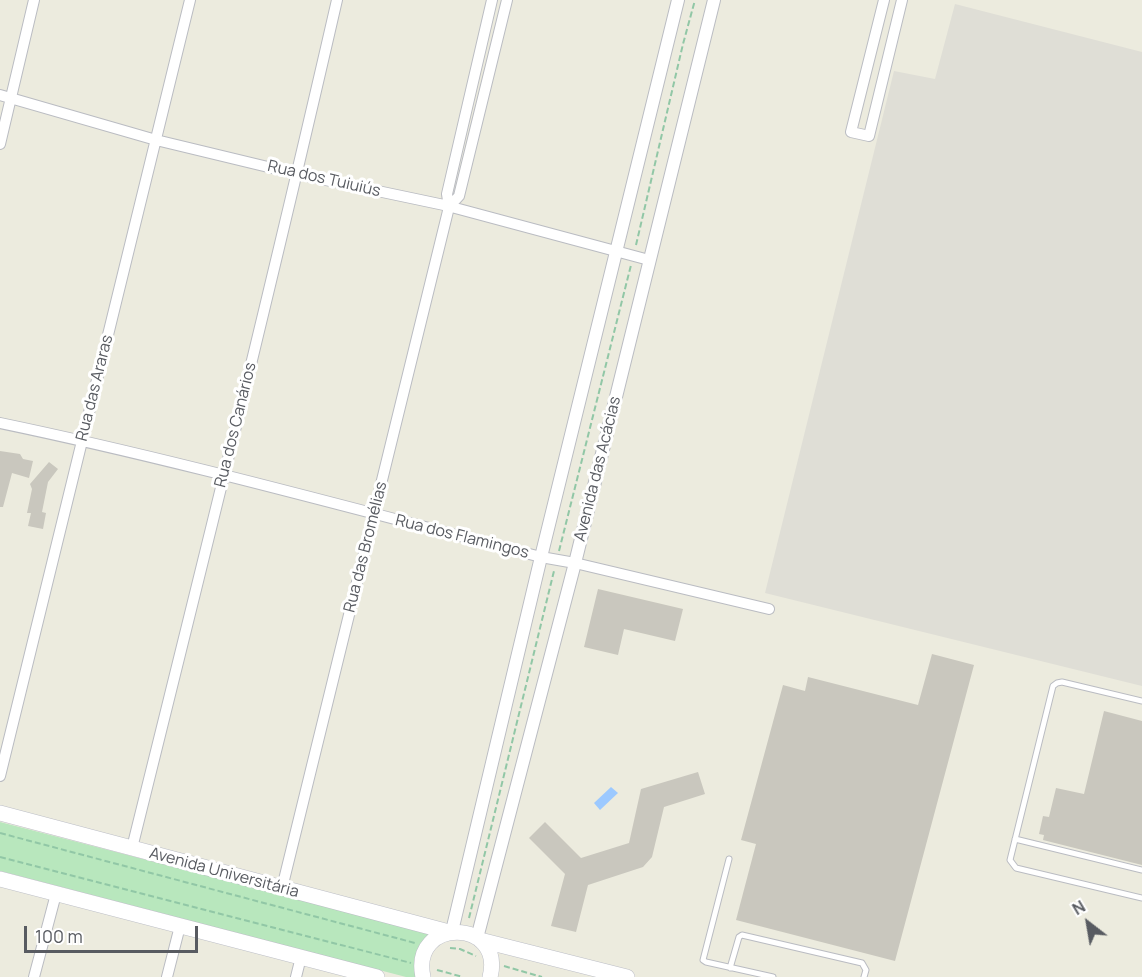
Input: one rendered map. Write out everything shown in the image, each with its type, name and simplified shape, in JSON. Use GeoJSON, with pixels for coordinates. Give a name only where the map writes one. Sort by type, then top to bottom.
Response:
{"type":"FeatureCollection","features":[{"type":"Feature","properties":{"kind":"main road","name":"Avenida Universitária"},"geometry":{"type":"LineString","coordinates":[[0,813],[627,977]]}},
{"type":"Feature","properties":{"kind":"main road"},"geometry":{"type":"LineString","coordinates":[[0,879],[377,977]]}},
{"type":"Feature","properties":{"kind":"main road"},"geometry":{"type":"LineString","coordinates":[[422,972],[424,954],[428,946],[441,935],[465,935],[488,950],[491,970]]}},
{"type":"Feature","properties":{"kind":"street"},"geometry":{"type":"LineString","coordinates":[[0,144],[6,97],[34,0]]}},
{"type":"Feature","properties":{"kind":"street","name":"Rua das Araras"},"geometry":{"type":"LineString","coordinates":[[0,776],[190,0]]}},
{"type":"Feature","properties":{"kind":"street","name":"Rua dos Canários"},"geometry":{"type":"LineString","coordinates":[[132,848],[297,174],[337,0]]}},
{"type":"Feature","properties":{"kind":"street","name":"Rua das Bromélias"},"geometry":{"type":"LineString","coordinates":[[282,888],[449,207],[447,194],[492,0]]}},
{"type":"Feature","properties":{"kind":"street","name":"Rua das Bromélias"},"geometry":{"type":"LineString","coordinates":[[449,207],[459,196],[507,0]]}},
{"type":"Feature","properties":{"kind":"street","name":"Avenida das Acácias"},"geometry":{"type":"LineString","coordinates":[[465,935],[541,557],[678,0]]}},
{"type":"Feature","properties":{"kind":"street","name":"Avenida das Acácias"},"geometry":{"type":"LineString","coordinates":[[465,935],[575,563],[714,0]]}},
{"type":"Feature","properties":{"kind":"street"},"geometry":{"type":"LineString","coordinates":[[884,0],[851,132],[869,136],[902,0]]}},
{"type":"Feature","properties":{"kind":"street","name":"Rua dos Tuiuiús"},"geometry":{"type":"LineString","coordinates":[[6,97],[156,140],[449,207],[649,260]]}},
{"type":"Feature","properties":{"kind":"street","name":"Rua dos Flamingos"},"geometry":{"type":"LineString","coordinates":[[0,423],[82,440],[224,475],[541,557],[769,609]]}},
{"type":"Feature","properties":{"kind":"street"},"geometry":{"type":"LineString","coordinates":[[33,977],[56,894]]}},
{"type":"Feature","properties":{"kind":"street"},"geometry":{"type":"LineString","coordinates":[[167,977],[180,926]]}},
{"type":"Feature","properties":{"kind":"street"},"geometry":{"type":"LineString","coordinates":[[296,977],[302,957]]}},
{"type":"Feature","properties":{"kind":"lane"},"geometry":{"type":"LineString","coordinates":[[1142,700],[1062,682],[1053,687],[1010,860],[1016,868],[1142,898]]}},
{"type":"Feature","properties":{"kind":"lane"},"geometry":{"type":"LineString","coordinates":[[1015,839],[1142,870]]}},
{"type":"Feature","properties":{"kind":"lane"},"geometry":{"type":"LineString","coordinates":[[729,859],[703,960],[773,977]]}},
{"type":"Feature","properties":{"kind":"lane"},"geometry":{"type":"LineString","coordinates":[[730,968],[739,937],[742,935],[862,963],[866,970],[864,977]]}},
{"type":"Feature","properties":{"kind":"path"},"geometry":{"type":"LineString","coordinates":[[460,949],[634,256],[682,44],[695,0]]}},
{"type":"Feature","properties":{"kind":"path"},"geometry":{"type":"LineString","coordinates":[[0,833],[428,946]]}},
{"type":"Feature","properties":{"kind":"path"},"geometry":{"type":"LineString","coordinates":[[0,857],[422,972],[463,977]]}},
{"type":"Feature","properties":{"kind":"path"},"geometry":{"type":"LineString","coordinates":[[449,948],[460,949],[491,970],[542,977]]}},
{"type":"Feature","properties":{"kind":"shaded area"},"geometry":{"type":"Polygon","coordinates":[[[955,4],[1142,52],[1142,686],[765,593],[894,71],[935,79],[955,4]]]}},
{"type":"Feature","properties":{"kind":"green space"},"geometry":{"type":"Polygon","coordinates":[[[0,822],[429,933],[417,959],[417,977],[406,977],[0,871],[0,822]]]}},
{"type":"Feature","properties":{"kind":"water"},"geometry":{"type":"Polygon","coordinates":[[[611,787],[618,793],[600,810],[594,803],[611,787]]]}},
{"type":"Feature","properties":{"kind":"building"},"geometry":{"type":"Polygon","coordinates":[[[0,451],[20,454],[23,459],[33,461],[29,478],[12,473],[3,507],[0,507],[0,451]]]}},
{"type":"Feature","properties":{"kind":"building"},"geometry":{"type":"Polygon","coordinates":[[[49,462],[58,469],[48,482],[42,512],[46,513],[43,529],[28,526],[31,513],[27,513],[32,489],[30,484],[49,462]]]}},
{"type":"Feature","properties":{"kind":"building"},"geometry":{"type":"Polygon","coordinates":[[[598,589],[683,609],[675,641],[624,629],[618,655],[584,647],[598,589]]]}},
{"type":"Feature","properties":{"kind":"building"},"geometry":{"type":"Polygon","coordinates":[[[932,654],[974,665],[895,961],[736,920],[756,844],[741,840],[783,685],[805,691],[808,677],[918,705],[932,654]]]}},
{"type":"Feature","properties":{"kind":"building"},"geometry":{"type":"Polygon","coordinates":[[[1104,711],[1142,721],[1142,865],[1043,840],[1044,835],[1039,834],[1043,816],[1049,817],[1056,788],[1084,794],[1104,711]]]}},
{"type":"Feature","properties":{"kind":"building"},"geometry":{"type":"Polygon","coordinates":[[[698,772],[705,794],[664,807],[652,857],[643,867],[588,885],[576,932],[551,926],[565,874],[529,838],[545,822],[581,858],[629,843],[641,789],[698,772]]]}}]}
